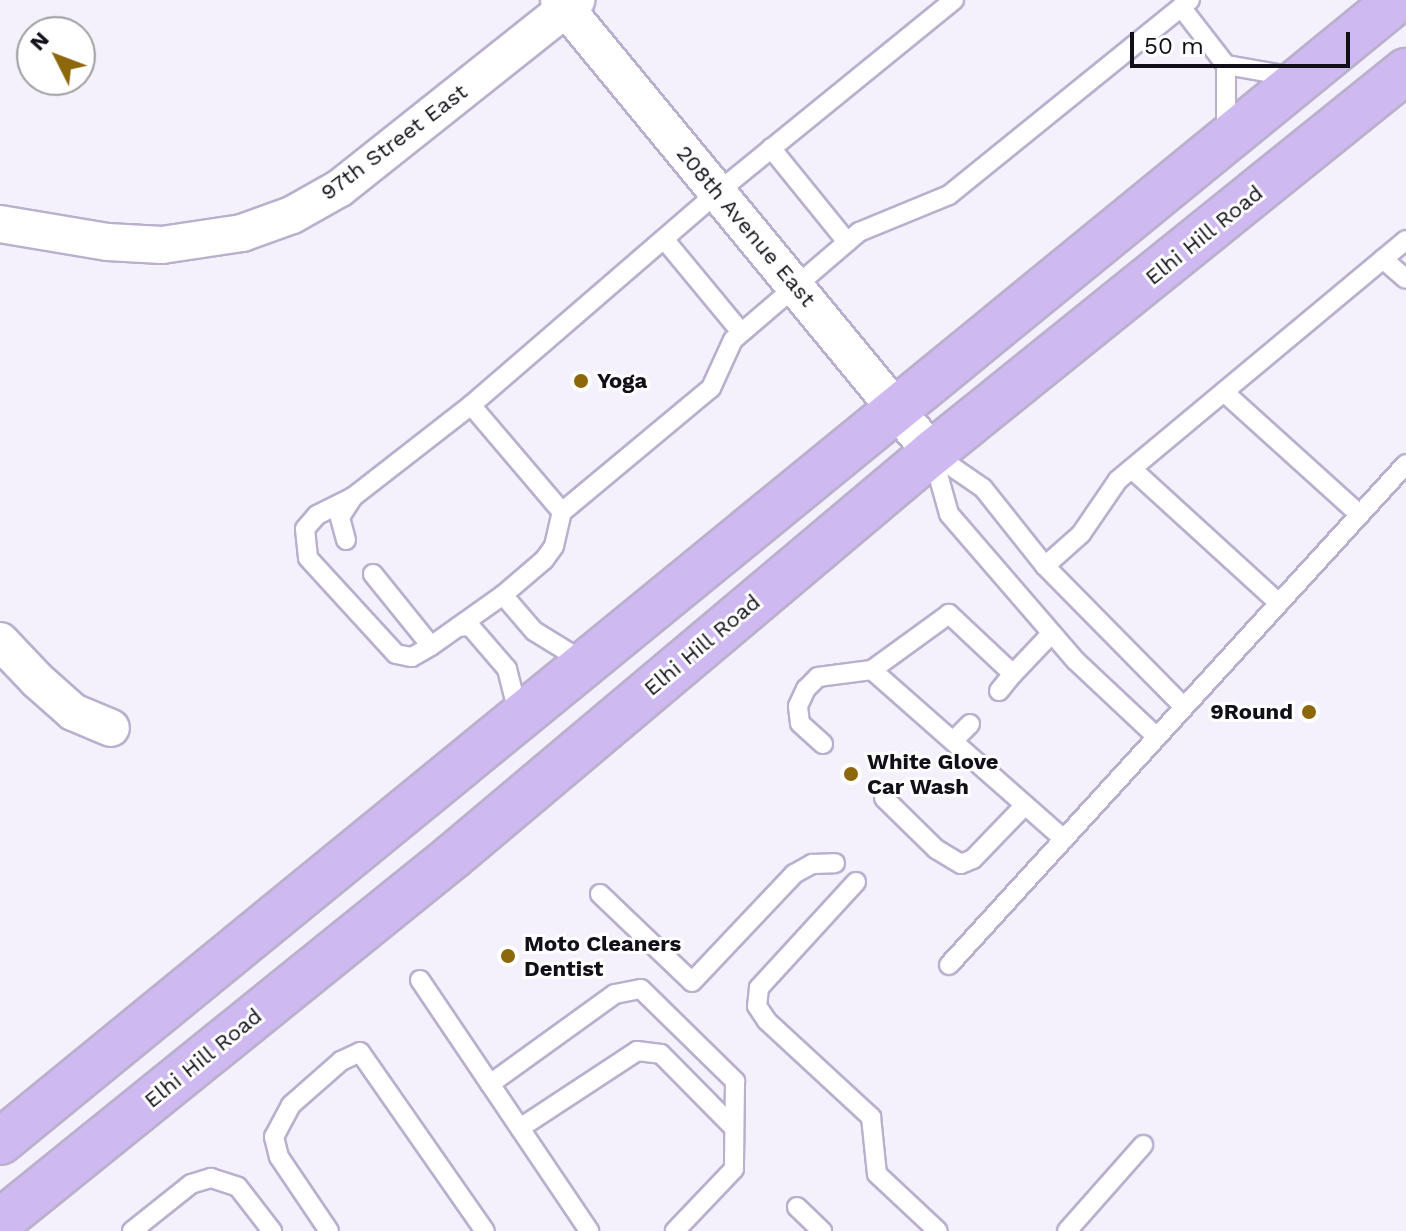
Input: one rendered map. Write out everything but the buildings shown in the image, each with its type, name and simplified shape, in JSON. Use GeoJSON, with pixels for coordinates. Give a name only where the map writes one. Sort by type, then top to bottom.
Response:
{"type":"FeatureCollection","features":[{"type":"Feature","properties":{"kind":"main road"},"geometry":{"type":"LineString","coordinates":[[0,1142],[895,407],[1397,0]]}},
{"type":"Feature","properties":{"kind":"main road","name":"Elhi Hill Road"},"geometry":{"type":"LineString","coordinates":[[0,1222],[452,857],[932,453],[1406,71]]}},
{"type":"Feature","properties":{"kind":"street","name":"208th Avenue East"},"geometry":{"type":"LineString","coordinates":[[567,3],[932,453]]}},
{"type":"Feature","properties":{"kind":"street","name":"97th Street East"},"geometry":{"type":"LineString","coordinates":[[0,224],[108,242],[162,245],[242,233],[292,215],[340,188],[567,3]]}},
{"type":"Feature","properties":{"kind":"street"},"geometry":{"type":"LineString","coordinates":[[0,641],[73,712],[111,728]]}},
{"type":"Feature","properties":{"kind":"lane"},"geometry":{"type":"LineString","coordinates":[[954,0],[718,192],[471,405],[353,497],[317,515],[305,529],[308,558],[396,654],[412,657],[431,646],[503,595],[544,560],[554,546],[562,512],[711,388],[725,352],[741,332],[859,232],[949,195],[1186,4],[1226,65],[1226,139]]}},
{"type":"Feature","properties":{"kind":"lane"},"geometry":{"type":"LineString","coordinates":[[1226,65],[1301,78]]}},
{"type":"Feature","properties":{"kind":"lane"},"geometry":{"type":"LineString","coordinates":[[771,148],[847,242]]}},
{"type":"Feature","properties":{"kind":"lane"},"geometry":{"type":"LineString","coordinates":[[664,239],[741,332]]}},
{"type":"Feature","properties":{"kind":"lane"},"geometry":{"type":"LineString","coordinates":[[1045,566],[1081,534],[1118,480],[1406,240]]}},
{"type":"Feature","properties":{"kind":"lane"},"geometry":{"type":"LineString","coordinates":[[1383,259],[1406,279]]}},
{"type":"Feature","properties":{"kind":"lane"},"geometry":{"type":"LineString","coordinates":[[1224,392],[1360,515]]}},
{"type":"Feature","properties":{"kind":"lane"},"geometry":{"type":"LineString","coordinates":[[471,405],[562,512]]}},
{"type":"Feature","properties":{"kind":"lane"},"geometry":{"type":"LineString","coordinates":[[932,453],[983,488],[1001,516],[1045,566],[1184,707]]}},
{"type":"Feature","properties":{"kind":"lane"},"geometry":{"type":"LineString","coordinates":[[932,453],[949,514],[1051,634],[1157,737]]}},
{"type":"Feature","properties":{"kind":"lane"},"geometry":{"type":"LineString","coordinates":[[949,965],[1406,464]]}},
{"type":"Feature","properties":{"kind":"lane"},"geometry":{"type":"LineString","coordinates":[[1132,469],[1279,603]]}},
{"type":"Feature","properties":{"kind":"lane"},"geometry":{"type":"LineString","coordinates":[[346,540],[340,517],[353,497]]}},
{"type":"Feature","properties":{"kind":"lane"},"geometry":{"type":"LineString","coordinates":[[373,574],[431,646]]}},
{"type":"Feature","properties":{"kind":"lane"},"geometry":{"type":"LineString","coordinates":[[503,595],[534,631],[586,663]]}},
{"type":"Feature","properties":{"kind":"lane"},"geometry":{"type":"LineString","coordinates":[[823,744],[800,723],[798,706],[806,689],[818,677],[872,670],[949,614],[1013,674]]}},
{"type":"Feature","properties":{"kind":"lane"},"geometry":{"type":"LineString","coordinates":[[458,627],[470,626],[507,669],[519,716]]}},
{"type":"Feature","properties":{"kind":"lane"},"geometry":{"type":"LineString","coordinates":[[999,691],[1051,634]]}},
{"type":"Feature","properties":{"kind":"lane"},"geometry":{"type":"LineString","coordinates":[[872,670],[1064,839]]}},
{"type":"Feature","properties":{"kind":"lane"},"geometry":{"type":"LineString","coordinates":[[953,741],[970,724]]}},
{"type":"Feature","properties":{"kind":"lane"},"geometry":{"type":"LineString","coordinates":[[884,798],[936,849],[961,864],[973,859],[1025,805]]}},
{"type":"Feature","properties":{"kind":"lane"},"geometry":{"type":"LineString","coordinates":[[600,894],[692,982],[794,874],[812,864],[835,863]]}},
{"type":"Feature","properties":{"kind":"lane"},"geometry":{"type":"LineString","coordinates":[[856,882],[759,988],[757,1006],[767,1021],[871,1117],[877,1174],[938,1231]]}},
{"type":"Feature","properties":{"kind":"lane"},"geometry":{"type":"LineString","coordinates":[[420,980],[589,1231]]}},
{"type":"Feature","properties":{"kind":"lane"},"geometry":{"type":"LineString","coordinates":[[490,1084],[615,994],[641,989],[735,1081],[734,1169],[675,1231]]}},
{"type":"Feature","properties":{"kind":"lane"},"geometry":{"type":"LineString","coordinates":[[520,1128],[637,1051],[661,1054],[734,1128]]}},
{"type":"Feature","properties":{"kind":"lane"},"geometry":{"type":"LineString","coordinates":[[329,1231],[279,1157],[274,1137],[291,1105],[341,1061],[360,1052],[485,1231]]}},
{"type":"Feature","properties":{"kind":"lane"},"geometry":{"type":"LineString","coordinates":[[1067,1231],[1143,1145]]}},
{"type":"Feature","properties":{"kind":"lane"},"geometry":{"type":"LineString","coordinates":[[132,1231],[191,1184],[211,1178],[238,1187],[272,1231]]}},
{"type":"Feature","properties":{"kind":"lane"},"geometry":{"type":"LineString","coordinates":[[797,1207],[822,1231]]}},
{"type":"Feature","properties":{"kind":"place","name":"Yoga"},"geometry":{"type":"Point","coordinates":[581,381]}},
{"type":"Feature","properties":{"kind":"place","name":"9Round"},"geometry":{"type":"Point","coordinates":[1309,712]}},
{"type":"Feature","properties":{"kind":"place","name":"White Glove Car Wash"},"geometry":{"type":"Point","coordinates":[851,774]}},
{"type":"Feature","properties":{"kind":"place","name":"Moto Cleaners Dentist"},"geometry":{"type":"Point","coordinates":[508,956]}}]}
